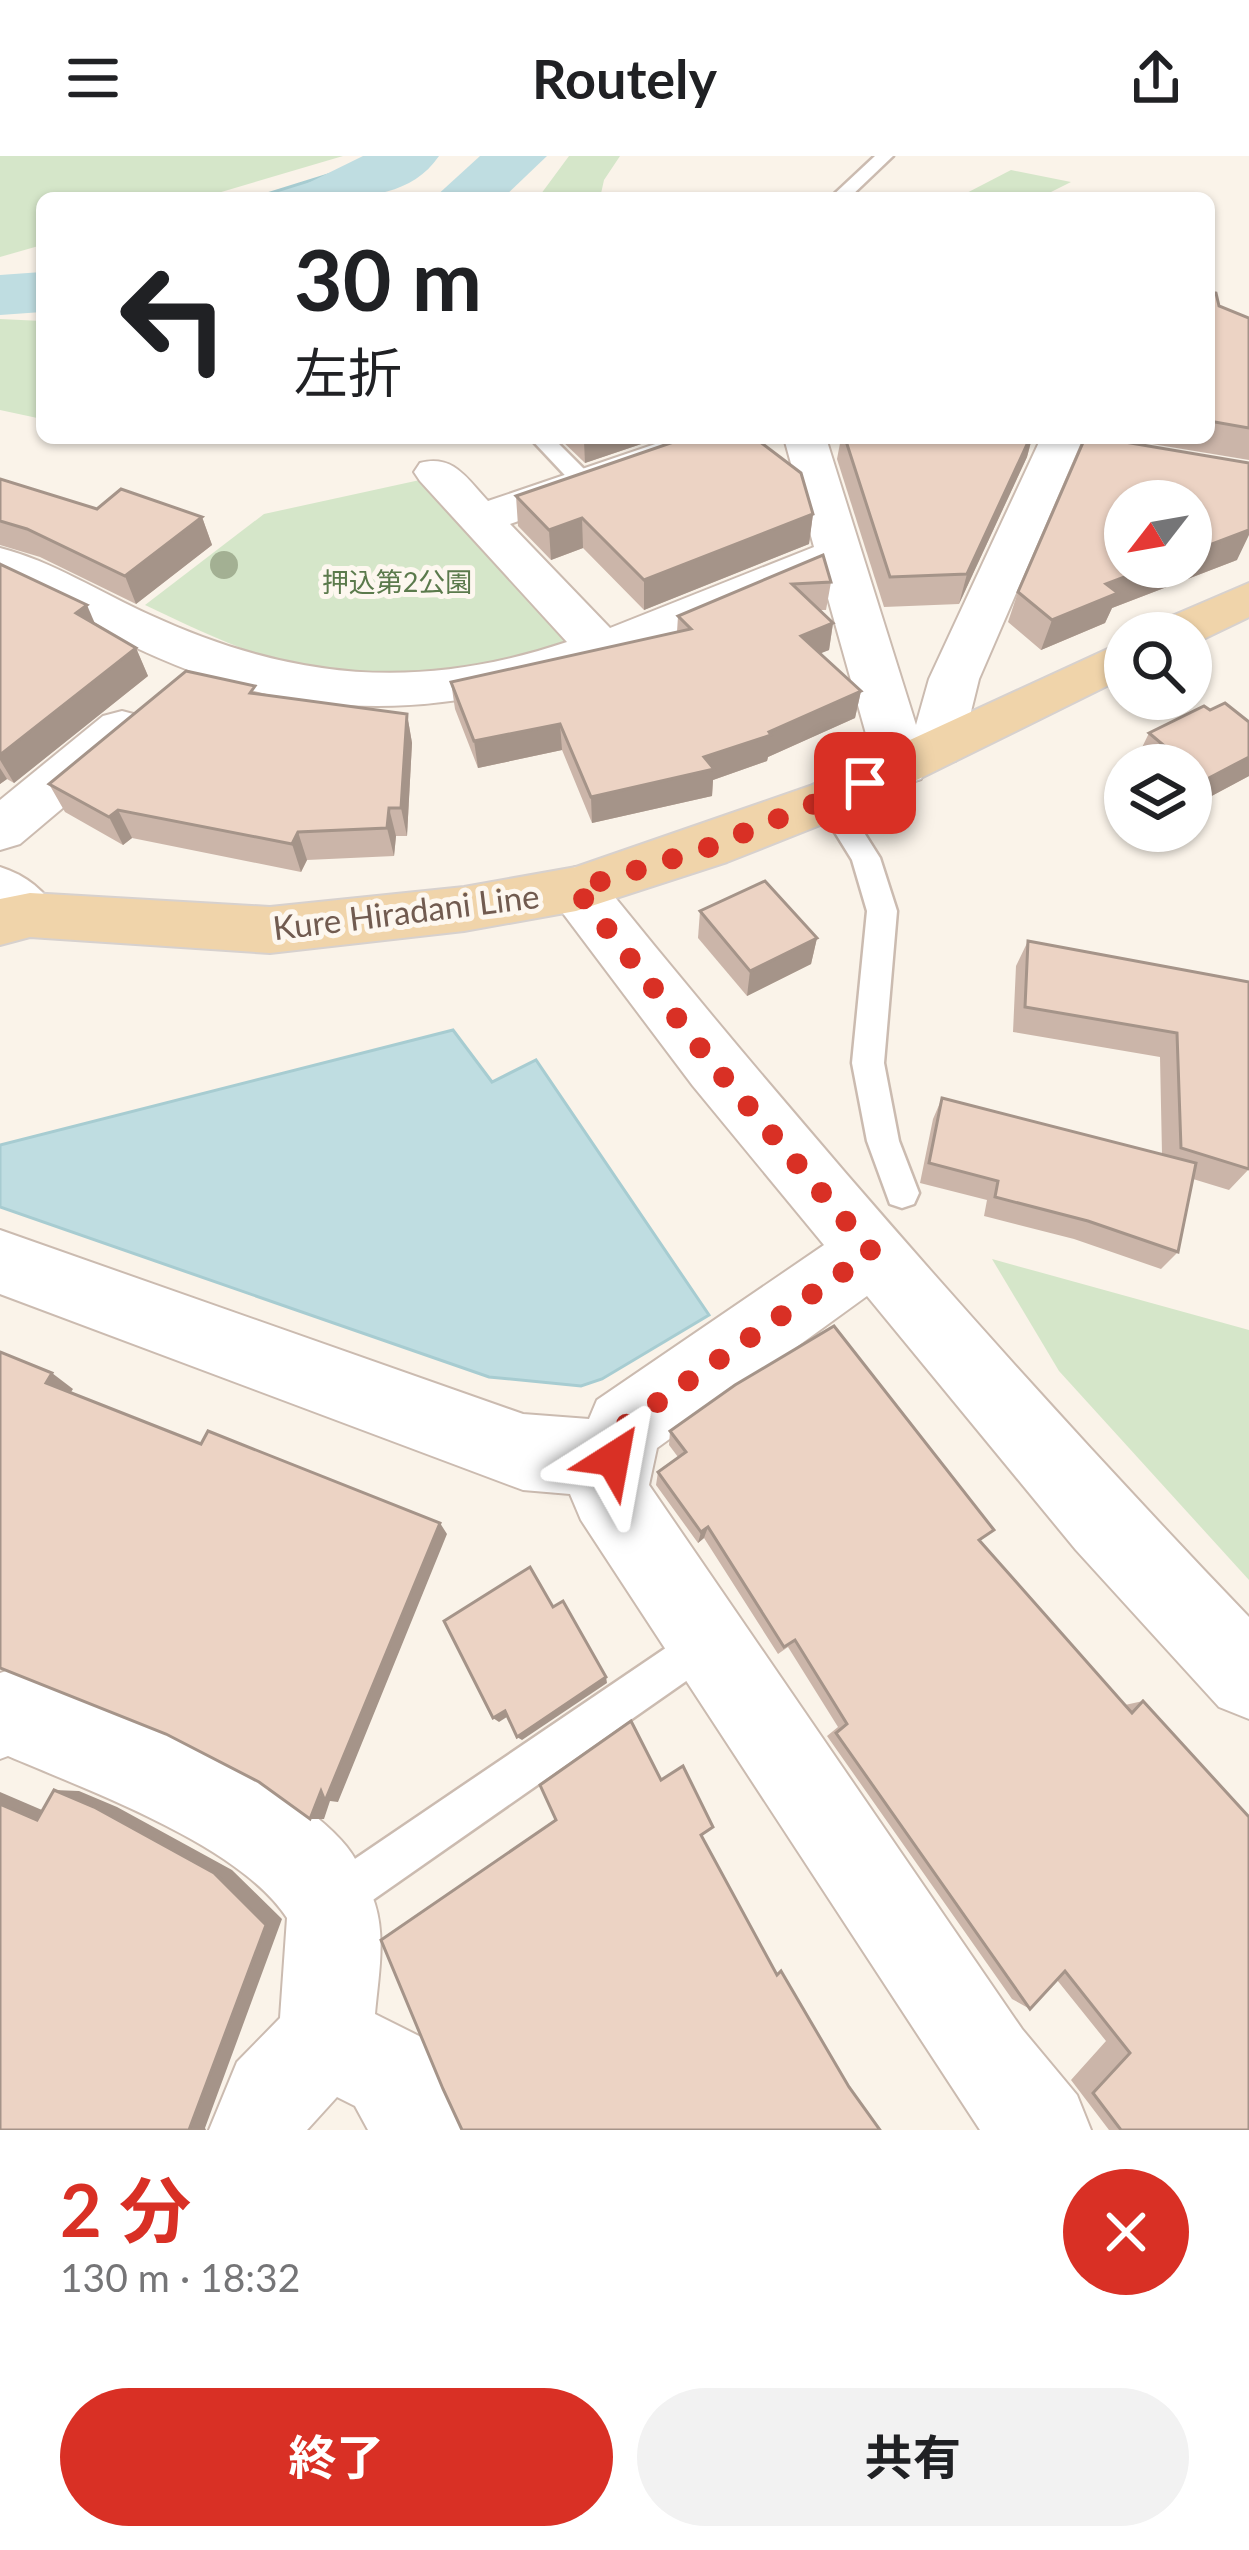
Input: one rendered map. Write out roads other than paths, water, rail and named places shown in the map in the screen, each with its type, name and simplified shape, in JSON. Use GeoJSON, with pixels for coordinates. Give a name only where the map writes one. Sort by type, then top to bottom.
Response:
{"type":"FeatureCollection","features":[{"type":"Feature","properties":{"kind":"main road"},"geometry":{"type":"LineString","coordinates":[[1212,616],[1249,598]]}},
{"type":"Feature","properties":{"kind":"main road","name":"Kure Hiradani Line"},"geometry":{"type":"LineString","coordinates":[[10,909],[270,930],[464,909],[576,889],[707,848],[829,800],[1104,667]]}},
{"type":"Feature","properties":{"kind":"street"},"geometry":{"type":"LineString","coordinates":[[481,519],[698,444]]}},
{"type":"Feature","properties":{"kind":"street"},"geometry":{"type":"LineString","coordinates":[[807,444],[836,554],[919,757]]}},
{"type":"Feature","properties":{"kind":"street"},"geometry":{"type":"LineString","coordinates":[[919,757],[1059,444]]}},
{"type":"Feature","properties":{"kind":"street"},"geometry":{"type":"LineString","coordinates":[[436,472],[600,648]]}},
{"type":"Feature","properties":{"kind":"street"},"geometry":{"type":"LineString","coordinates":[[0,562],[179,682],[423,691],[512,679],[836,554]]}},
{"type":"Feature","properties":{"kind":"street"},"geometry":{"type":"LineString","coordinates":[[0,830],[179,682]]}},
{"type":"Feature","properties":{"kind":"street"},"geometry":{"type":"LineString","coordinates":[[576,889],[715,1067],[887,1222],[1104,1522],[1249,1677]]}},
{"type":"Feature","properties":{"kind":"street"},"geometry":{"type":"LineString","coordinates":[[887,1222],[624,1426],[608,1493],[988,2063],[1042,2130]]}},
{"type":"Feature","properties":{"kind":"street"},"geometry":{"type":"LineString","coordinates":[[0,1262],[523,1452],[613,1459]]}},
{"type":"Feature","properties":{"kind":"street"},"geometry":{"type":"LineString","coordinates":[[0,1717],[6,1714],[212,1801],[305,1868],[329,1903],[332,1968],[325,2040],[272,2096],[258,2130]]}},
{"type":"Feature","properties":{"kind":"street"},"geometry":{"type":"LineString","coordinates":[[325,2040],[389,2072],[423,2130]]}},
{"type":"Feature","properties":{"kind":"lane"},"geometry":{"type":"LineString","coordinates":[[846,192],[885,156]]}},
{"type":"Feature","properties":{"kind":"lane"},"geometry":{"type":"LineString","coordinates":[[547,444],[586,483]]}},
{"type":"Feature","properties":{"kind":"lane"},"geometry":{"type":"LineString","coordinates":[[829,800],[866,858],[882,911],[868,1063],[883,1141],[887,1222]]}},
{"type":"Feature","properties":{"kind":"lane"},"geometry":{"type":"LineString","coordinates":[[329,1903],[707,1641]]}},
{"type":"Feature","properties":{"kind":"water"},"geometry":{"type":"Polygon","coordinates":[[[347,169],[393,181],[379,192],[273,192],[347,169]]]}},
{"type":"Feature","properties":{"kind":"water"},"geometry":{"type":"Polygon","coordinates":[[[453,1030],[492,1082],[536,1060],[709,1315],[602,1379],[581,1386],[489,1377],[0,1207],[0,1145],[453,1030]]]}},
{"type":"Feature","properties":{"kind":"waterway"},"geometry":{"type":"LineString","coordinates":[[338,192],[409,156]]}},
{"type":"Feature","properties":{"kind":"waterway"},"geometry":{"type":"LineString","coordinates":[[472,192],[517,156]]}},
{"type":"Feature","properties":{"kind":"waterway"},"geometry":{"type":"LineString","coordinates":[[0,295],[36,292]]}},
{"type":"Feature","properties":{"kind":"park label","name":"押込第2公園"},"geometry":{"type":"Point","coordinates":[397,581]}}]}
